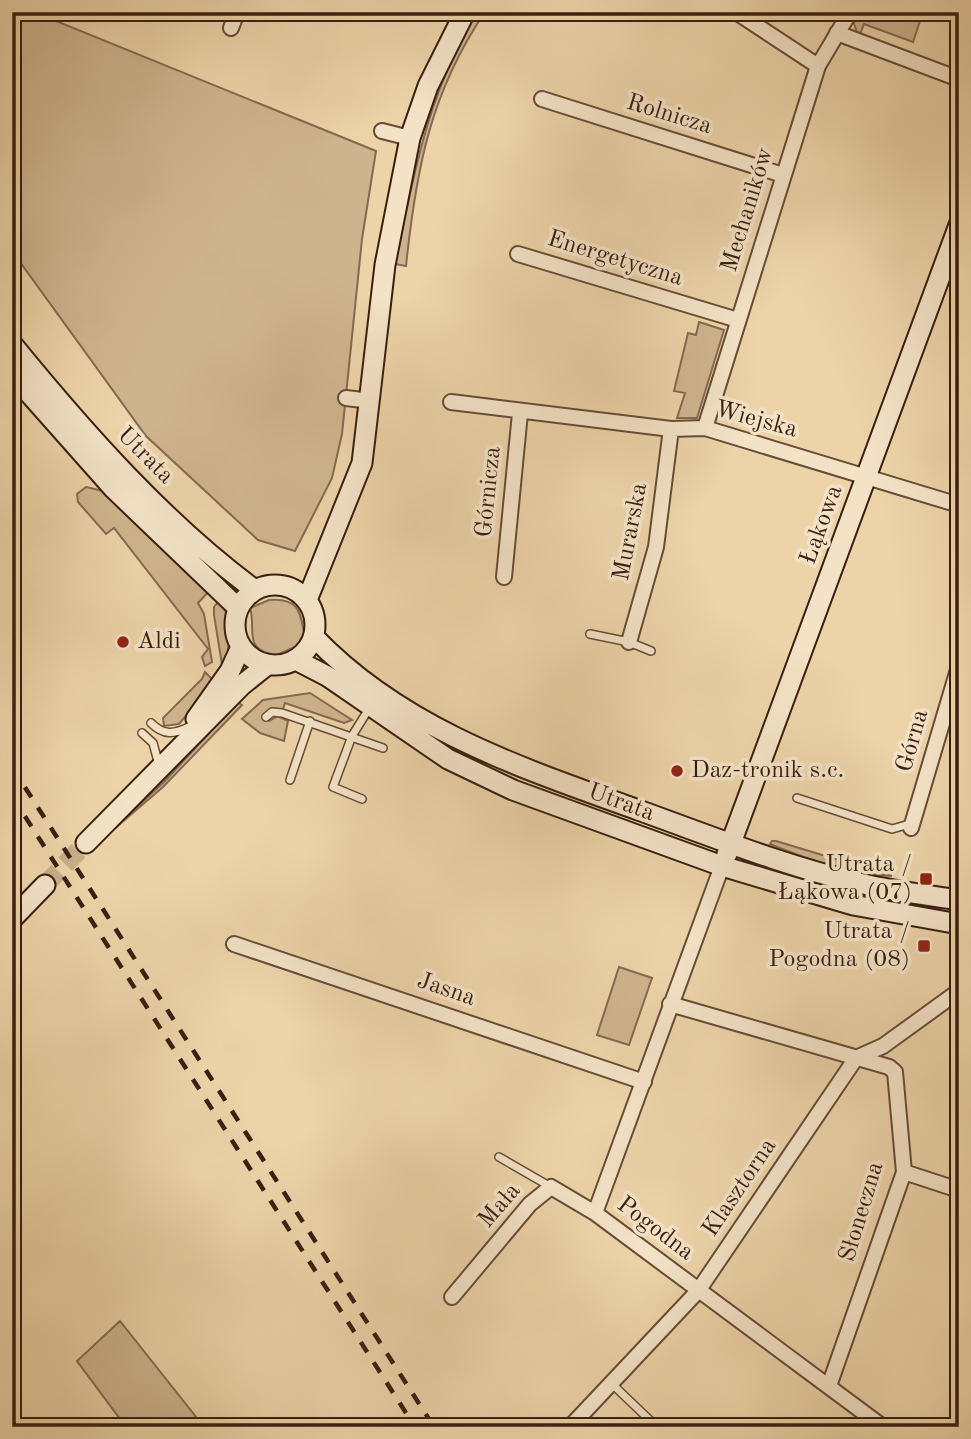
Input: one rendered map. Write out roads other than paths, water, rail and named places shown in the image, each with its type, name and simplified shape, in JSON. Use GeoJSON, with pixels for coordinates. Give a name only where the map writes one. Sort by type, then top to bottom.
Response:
{"type":"FeatureCollection","features":[{"type":"Feature","properties":{"kind":"main road"},"geometry":{"type":"LineString","coordinates":[[307,600],[356,483],[371,401],[385,265],[410,138],[437,65],[465,12]]}},
{"type":"Feature","properties":{"kind":"main road","name":"Łąkowa"},"geometry":{"type":"LineString","coordinates":[[722,866],[959,225]]}},
{"type":"Feature","properties":{"kind":"main road","name":"Utrata"},"geometry":{"type":"LineString","coordinates":[[12,344],[122,471],[234,574],[256,590]]}},
{"type":"Feature","properties":{"kind":"main road","name":"Utrata"},"geometry":{"type":"LineString","coordinates":[[12,374],[114,489],[239,608]]}},
{"type":"Feature","properties":{"kind":"main road"},"geometry":{"type":"LineString","coordinates":[[288,587],[331,538]]}},
{"type":"Feature","properties":{"kind":"main road"},"geometry":{"type":"LineString","coordinates":[[277,585],[288,587],[307,600],[316,624],[314,637],[304,654],[296,660],[285,665],[267,665],[254,659],[241,647],[235,629],[239,608],[256,590],[277,585]]}},
{"type":"Feature","properties":{"kind":"main road","name":"Utrata"},"geometry":{"type":"LineString","coordinates":[[314,637],[369,685],[421,720],[473,748],[731,843],[859,883],[959,900]]}},
{"type":"Feature","properties":{"kind":"main road"},"geometry":{"type":"LineString","coordinates":[[153,772],[190,727],[230,671],[241,647]]}},
{"type":"Feature","properties":{"kind":"main road","name":"Utrata"},"geometry":{"type":"LineString","coordinates":[[296,660],[327,676],[440,754],[489,780],[722,866],[853,905],[959,924]]}},
{"type":"Feature","properties":{"kind":"main road"},"geometry":{"type":"LineString","coordinates":[[86,843],[153,772],[267,665]]}},
{"type":"Feature","properties":{"kind":"main road"},"geometry":{"type":"LineString","coordinates":[[12,919],[45,886]]}},
{"type":"Feature","properties":{"kind":"street"},"geometry":{"type":"LineString","coordinates":[[230,28],[237,12]]}},
{"type":"Feature","properties":{"kind":"street"},"geometry":{"type":"LineString","coordinates":[[736,12],[818,66]]}},
{"type":"Feature","properties":{"kind":"street","name":"Mechaników"},"geometry":{"type":"LineString","coordinates":[[705,428],[818,66],[850,12]]}},
{"type":"Feature","properties":{"kind":"street"},"geometry":{"type":"LineString","coordinates":[[837,33],[959,79]]}},
{"type":"Feature","properties":{"kind":"street","name":"Rolnicza"},"geometry":{"type":"LineString","coordinates":[[542,99],[783,175]]}},
{"type":"Feature","properties":{"kind":"street"},"geometry":{"type":"LineString","coordinates":[[382,131],[410,138]]}},
{"type":"Feature","properties":{"kind":"street","name":"Energetyczna"},"geometry":{"type":"LineString","coordinates":[[518,254],[738,320]]}},
{"type":"Feature","properties":{"kind":"street"},"geometry":{"type":"LineString","coordinates":[[346,398],[371,401]]}},
{"type":"Feature","properties":{"kind":"street","name":"Wiejska"},"geometry":{"type":"LineString","coordinates":[[450,402],[520,413],[671,429],[705,428],[774,447],[865,479],[959,505]]}},
{"type":"Feature","properties":{"kind":"street","name":"Górnicza"},"geometry":{"type":"LineString","coordinates":[[504,577],[520,413]]}},
{"type":"Feature","properties":{"kind":"street","name":"Murarska"},"geometry":{"type":"LineString","coordinates":[[629,642],[656,547],[671,429]]}},
{"type":"Feature","properties":{"kind":"street","name":"Górna"},"geometry":{"type":"LineString","coordinates":[[912,826],[959,666]]}},
{"type":"Feature","properties":{"kind":"street","name":"Pogodna"},"geometry":{"type":"LineString","coordinates":[[722,866],[595,1213],[883,1427]]}},
{"type":"Feature","properties":{"kind":"street","name":"Jasna"},"geometry":{"type":"LineString","coordinates":[[234,943],[644,1082]]}},
{"type":"Feature","properties":{"kind":"street","name":"Klasztorna"},"geometry":{"type":"LineString","coordinates":[[574,1426],[698,1290],[856,1058],[883,1046],[959,991]]}},
{"type":"Feature","properties":{"kind":"street","name":"Słoneczna"},"geometry":{"type":"LineString","coordinates":[[670,1004],[889,1067],[895,1072],[904,1172],[829,1386]]}},
{"type":"Feature","properties":{"kind":"street"},"geometry":{"type":"LineString","coordinates":[[904,1172],[959,1190]]}},
{"type":"Feature","properties":{"kind":"street","name":"Mała"},"geometry":{"type":"LineString","coordinates":[[452,1297],[530,1204],[551,1187],[595,1213]]}},
{"type":"Feature","properties":{"kind":"lane"},"geometry":{"type":"LineString","coordinates":[[590,634],[629,642],[651,651]]}},
{"type":"Feature","properties":{"kind":"lane"},"geometry":{"type":"LineString","coordinates":[[362,799],[333,787],[352,736],[370,707]]}},
{"type":"Feature","properties":{"kind":"lane"},"geometry":{"type":"LineString","coordinates":[[266,717],[276,712],[310,721],[383,748]]}},
{"type":"Feature","properties":{"kind":"lane"},"geometry":{"type":"LineString","coordinates":[[290,780],[310,721]]}},
{"type":"Feature","properties":{"kind":"lane"},"geometry":{"type":"LineString","coordinates":[[151,723],[164,733],[175,734],[190,727]]}},
{"type":"Feature","properties":{"kind":"lane"},"geometry":{"type":"LineString","coordinates":[[142,733],[153,743],[153,772]]}},
{"type":"Feature","properties":{"kind":"lane"},"geometry":{"type":"LineString","coordinates":[[797,797],[892,829],[912,826]]}},
{"type":"Feature","properties":{"kind":"lane"},"geometry":{"type":"LineString","coordinates":[[499,1157],[533,1174],[551,1187]]}},
{"type":"Feature","properties":{"kind":"lane"},"geometry":{"type":"LineString","coordinates":[[611,1383],[657,1427]]}},
{"type":"Feature","properties":{"kind":"tunnel"},"geometry":{"type":"LineString","coordinates":[[45,885],[86,843]]}},
{"type":"Feature","properties":{"kind":"railway"},"geometry":{"type":"LineString","coordinates":[[12,767],[434,1427]]}},
{"type":"Feature","properties":{"kind":"railway"},"geometry":{"type":"LineString","coordinates":[[12,796],[415,1427]]}},
{"type":"Feature","properties":{"kind":"place","name":"Aldi"},"geometry":{"type":"Point","coordinates":[123,642]}},
{"type":"Feature","properties":{"kind":"place","name":"Daz-tronik s.c."},"geometry":{"type":"Point","coordinates":[677,771]}},
{"type":"Feature","properties":{"kind":"place","name":"Utrata / Łąkowa (07)"},"geometry":{"type":"Point","coordinates":[926,879]}},
{"type":"Feature","properties":{"kind":"place","name":"Utrata / Pogodna (08)"},"geometry":{"type":"Point","coordinates":[924,946]}}]}
